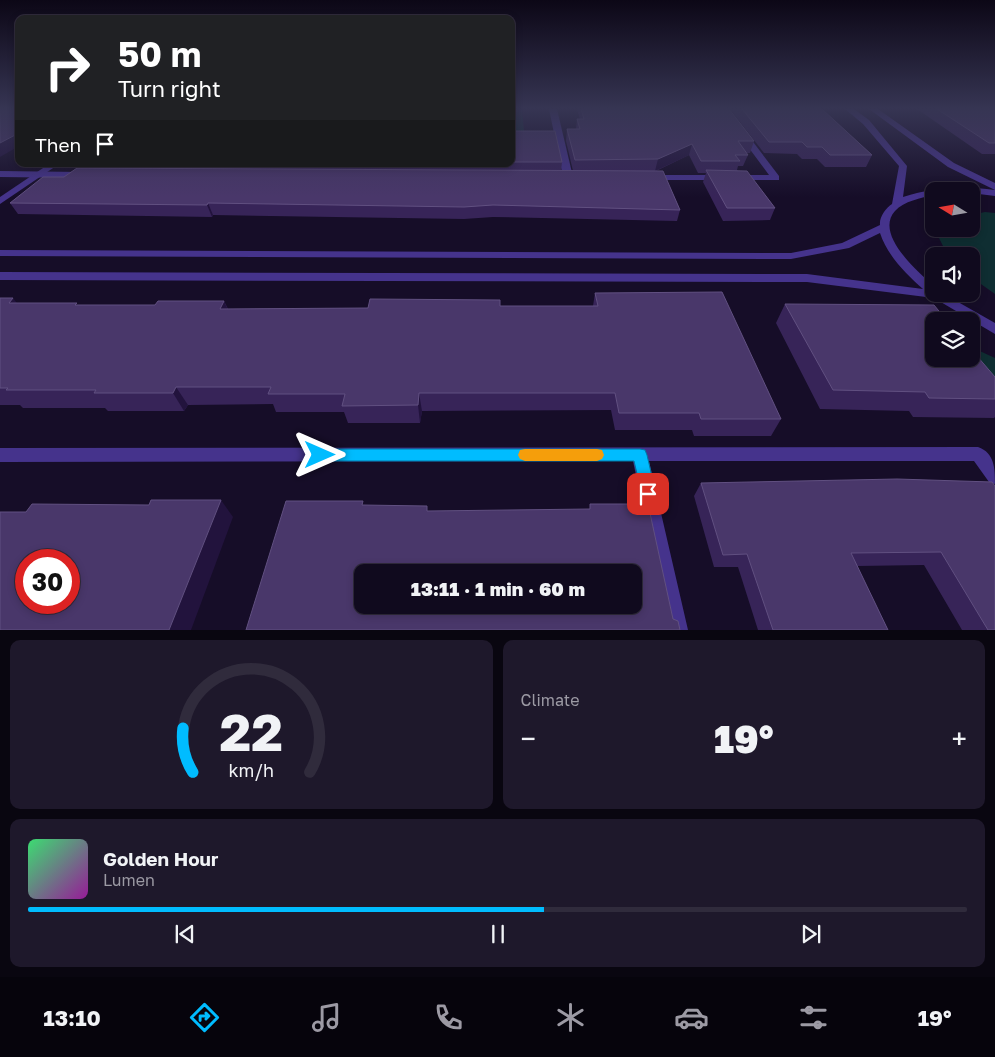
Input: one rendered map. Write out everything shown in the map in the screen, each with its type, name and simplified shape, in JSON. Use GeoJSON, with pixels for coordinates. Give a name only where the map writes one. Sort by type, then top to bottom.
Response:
{"type":"FeatureCollection","features":[{"type":"Feature","properties":{"kind":"street"},"geometry":{"type":"LineString","coordinates":[[559,138],[568,177]]}},
{"type":"Feature","properties":{"kind":"street"},"geometry":{"type":"LineString","coordinates":[[638,178],[776,178],[746,138]]}},
{"type":"Feature","properties":{"kind":"street"},"geometry":{"type":"LineString","coordinates":[[880,138],[903,166],[897,204]]}},
{"type":"Feature","properties":{"kind":"street"},"geometry":{"type":"LineString","coordinates":[[914,138],[951,165],[995,187]]}},
{"type":"Feature","properties":{"kind":"street"},"geometry":{"type":"LineString","coordinates":[[0,201],[51,167]]}},
{"type":"Feature","properties":{"kind":"street"},"geometry":{"type":"LineString","coordinates":[[0,174],[98,175]]}},
{"type":"Feature","properties":{"kind":"street"},"geometry":{"type":"LineString","coordinates":[[980,191],[995,193]]}},
{"type":"Feature","properties":{"kind":"street"},"geometry":{"type":"LineString","coordinates":[[925,194],[897,204],[889,211],[884,228],[886,240],[896,257],[908,271],[925,285]]}},
{"type":"Feature","properties":{"kind":"street"},"geometry":{"type":"LineString","coordinates":[[0,253],[791,256],[845,246],[884,228]]}},
{"type":"Feature","properties":{"kind":"street"},"geometry":{"type":"LineString","coordinates":[[0,276],[807,278],[925,293]]}},
{"type":"Feature","properties":{"kind":"street"},"geometry":{"type":"LineString","coordinates":[[949,302],[995,329]]}},
{"type":"Feature","properties":{"kind":"street"},"geometry":{"type":"LineString","coordinates":[[0,455],[978,454],[995,477]]}},
{"type":"Feature","properties":{"kind":"street"},"geometry":{"type":"LineString","coordinates":[[640,455],[678,630]]}},
{"type":"Feature","properties":{"kind":"green space"},"geometry":{"type":"Polygon","coordinates":[[[980,213],[995,213],[995,294],[980,283],[980,247],[944,247],[939,238],[980,238],[980,213]]]}},
{"type":"Feature","properties":{"kind":"green space"},"geometry":{"type":"Polygon","coordinates":[[[980,351],[995,358],[995,410],[975,367],[980,367],[980,351]]]}},
{"type":"Feature","properties":{"kind":"building"},"geometry":{"type":"Polygon","coordinates":[[[0,138],[9,138],[0,143],[0,138]]]}},
{"type":"Feature","properties":{"kind":"building"},"geometry":{"type":"Polygon","coordinates":[[[515,138],[557,138],[562,162],[515,162],[515,138]]]}},
{"type":"Feature","properties":{"kind":"building"},"geometry":{"type":"Polygon","coordinates":[[[569,138],[752,138],[754,141],[738,141],[748,155],[735,155],[740,161],[701,161],[692,144],[658,159],[575,160],[569,138]]]}},
{"type":"Feature","properties":{"kind":"building"},"geometry":{"type":"Polygon","coordinates":[[[766,138],[854,138],[872,155],[830,155],[822,147],[807,147],[802,142],[769,142],[766,138]]]}},
{"type":"Feature","properties":{"kind":"building"},"geometry":{"type":"Polygon","coordinates":[[[982,138],[995,138],[995,143],[989,143],[982,138]]]}},
{"type":"Feature","properties":{"kind":"building"},"geometry":{"type":"Polygon","coordinates":[[[77,168],[663,171],[680,210],[493,205],[464,207],[208,203],[207,205],[10,203],[43,177],[64,177],[77,168]]]}},
{"type":"Feature","properties":{"kind":"building"},"geometry":{"type":"Polygon","coordinates":[[[706,170],[747,171],[775,208],[727,208],[706,170]]]}},
{"type":"Feature","properties":{"kind":"building"},"geometry":{"type":"Polygon","coordinates":[[[722,292],[781,419],[701,419],[699,413],[619,413],[615,393],[419,393],[418,405],[342,406],[345,394],[268,394],[271,387],[176,387],[173,393],[94,393],[96,390],[6,390],[8,388],[0,388],[0,298],[13,298],[9,303],[77,303],[75,305],[155,305],[158,301],[224,301],[220,309],[368,308],[370,299],[500,300],[500,306],[598,306],[595,293],[722,292]]]}},
{"type":"Feature","properties":{"kind":"building"},"geometry":{"type":"Polygon","coordinates":[[[785,304],[934,305],[940,312],[925,312],[925,367],[980,367],[980,360],[995,377],[995,399],[929,398],[925,392],[833,390],[785,304]]]}},
{"type":"Feature","properties":{"kind":"building"},"geometry":{"type":"Polygon","coordinates":[[[897,479],[992,482],[995,486],[995,630],[988,630],[941,552],[851,553],[888,630],[773,630],[747,554],[723,555],[701,483],[897,479]]]}},
{"type":"Feature","properties":{"kind":"building"},"geometry":{"type":"Polygon","coordinates":[[[151,500],[221,500],[169,630],[0,630],[0,512],[26,512],[32,504],[149,505],[151,500]]]}},
{"type":"Feature","properties":{"kind":"building"},"geometry":{"type":"Polygon","coordinates":[[[286,501],[363,501],[362,505],[427,506],[427,511],[590,509],[590,504],[648,504],[673,619],[678,621],[680,630],[246,630],[286,501]]]}},
{"type":"Feature","properties":{"kind":"slow traffic"},"geometry":{"type":"LineString","coordinates":[[525,455],[597,455]]}},
{"type":"Feature","properties":{"kind":"route"},"geometry":{"type":"LineString","coordinates":[[320,455],[640,455],[648,494]]}}]}
